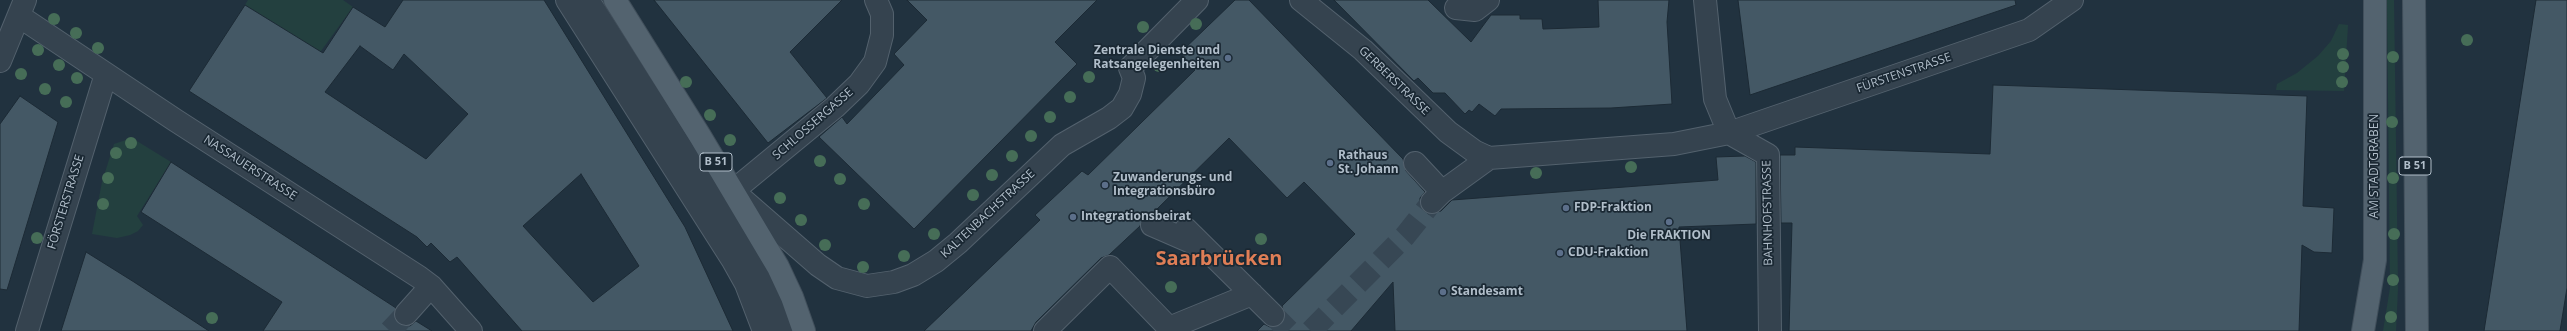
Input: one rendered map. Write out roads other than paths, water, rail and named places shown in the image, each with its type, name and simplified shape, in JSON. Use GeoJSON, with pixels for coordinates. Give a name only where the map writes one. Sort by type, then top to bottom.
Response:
{"type":"FeatureCollection","features":[{"type":"Feature","properties":{"kind":"main road","name":"B 51"},"geometry":{"type":"LineString","coordinates":[[615,0],[778,267],[792,297],[804,331]]}},
{"type":"Feature","properties":{"kind":"main road","name":"AM STADTGRABEN"},"geometry":{"type":"LineString","coordinates":[[2363,331],[2375,260],[2375,0]]}},
{"type":"Feature","properties":{"kind":"main road","name":"B 51"},"geometry":{"type":"LineString","coordinates":[[2414,0],[2417,331]]}},
{"type":"Feature","properties":{"kind":"street"},"geometry":{"type":"LineString","coordinates":[[568,0],[732,259],[746,284],[764,331]]}},
{"type":"Feature","properties":{"kind":"street"},"geometry":{"type":"LineString","coordinates":[[588,0],[762,275],[784,331]]}},
{"type":"Feature","properties":{"kind":"street","name":"SCHLOSSERGASSE"},"geometry":{"type":"LineString","coordinates":[[733,191],[835,107],[859,84],[875,62],[882,35],[882,14],[876,0]]}},
{"type":"Feature","properties":{"kind":"street","name":"KALTENBACHSTRASSE"},"geometry":{"type":"LineString","coordinates":[[733,191],[818,265],[837,278],[867,286],[894,282],[913,275],[936,261],[958,243],[1062,145],[1109,118],[1122,108],[1130,94],[1134,78],[1130,68],[1197,0]]}},
{"type":"Feature","properties":{"kind":"street","name":"GERBERSTRASSE"},"geometry":{"type":"LineString","coordinates":[[1301,0],[1360,48],[1448,132],[1474,151],[1489,158]]}},
{"type":"Feature","properties":{"kind":"street"},"geometry":{"type":"LineString","coordinates":[[1452,4],[1475,10],[1488,0]]}},
{"type":"Feature","properties":{"kind":"street"},"geometry":{"type":"LineString","coordinates":[[1415,163],[1437,197],[1489,158],[1674,144],[1729,133],[1715,99],[1705,0]]}},
{"type":"Feature","properties":{"kind":"street","name":"FÜRSTENSTRASSE"},"geometry":{"type":"LineString","coordinates":[[1729,133],[2029,30],[2072,0]]}},
{"type":"Feature","properties":{"kind":"street"},"geometry":{"type":"LineString","coordinates":[[0,61],[22,8]]}},
{"type":"Feature","properties":{"kind":"street","name":"NASSAUERSTRASSE"},"geometry":{"type":"LineString","coordinates":[[22,8],[106,74],[431,286],[471,331]]}},
{"type":"Feature","properties":{"kind":"street","name":"FÖRSTERSTRASSE"},"geometry":{"type":"LineString","coordinates":[[27,331],[106,74]]}},
{"type":"Feature","properties":{"kind":"street","name":"BAHNHOFSTRASSE"},"geometry":{"type":"LineString","coordinates":[[1729,133],[1768,156],[1770,331]]}},
{"type":"Feature","properties":{"kind":"street"},"geometry":{"type":"LineString","coordinates":[[1152,225],[1205,248]]}},
{"type":"Feature","properties":{"kind":"street"},"geometry":{"type":"LineString","coordinates":[[1186,229],[1273,315]]}},
{"type":"Feature","properties":{"kind":"street"},"geometry":{"type":"LineString","coordinates":[[1045,331],[1110,267],[1169,328],[1252,294]]}},
{"type":"Feature","properties":{"kind":"street"},"geometry":{"type":"LineString","coordinates":[[406,314],[431,286]]}},
{"type":"Feature","properties":{"kind":"tunnel"},"geometry":{"type":"LineString","coordinates":[[1311,331],[1405,236],[1432,202]]}},
{"type":"Feature","properties":{"kind":"tunnel"},"geometry":{"type":"LineString","coordinates":[[390,331],[406,314]]}},
{"type":"Feature","properties":{"kind":"tunnel"},"geometry":{"type":"LineString","coordinates":[[1273,315],[1289,331]]}},
{"type":"Feature","properties":{"kind":"place","name":"Zentrale Dienste und Ratsangelegenheiten"},"geometry":{"type":"Point","coordinates":[1228,58]}},
{"type":"Feature","properties":{"kind":"place","name":"Rathaus St. Johann"},"geometry":{"type":"Point","coordinates":[1330,163]}},
{"type":"Feature","properties":{"kind":"place","name":"Zuwanderungs- und Integrationsbüro"},"geometry":{"type":"Point","coordinates":[1105,185]}},
{"type":"Feature","properties":{"kind":"place","name":"FDP-Fraktion"},"geometry":{"type":"Point","coordinates":[1566,208]}},
{"type":"Feature","properties":{"kind":"place","name":"Integrationsbeirat"},"geometry":{"type":"Point","coordinates":[1073,217]}},
{"type":"Feature","properties":{"kind":"place","name":"Die FRAKTION"},"geometry":{"type":"Point","coordinates":[1669,222]}},
{"type":"Feature","properties":{"kind":"place","name":"CDU-Fraktion"},"geometry":{"type":"Point","coordinates":[1560,253]}},
{"type":"Feature","properties":{"kind":"place","name":"Standesamt"},"geometry":{"type":"Point","coordinates":[1443,292]}},
{"type":"Feature","properties":{"kind":"district","name":"Saarbrücken"},"geometry":{"type":"Point","coordinates":[1219,259]}}]}
